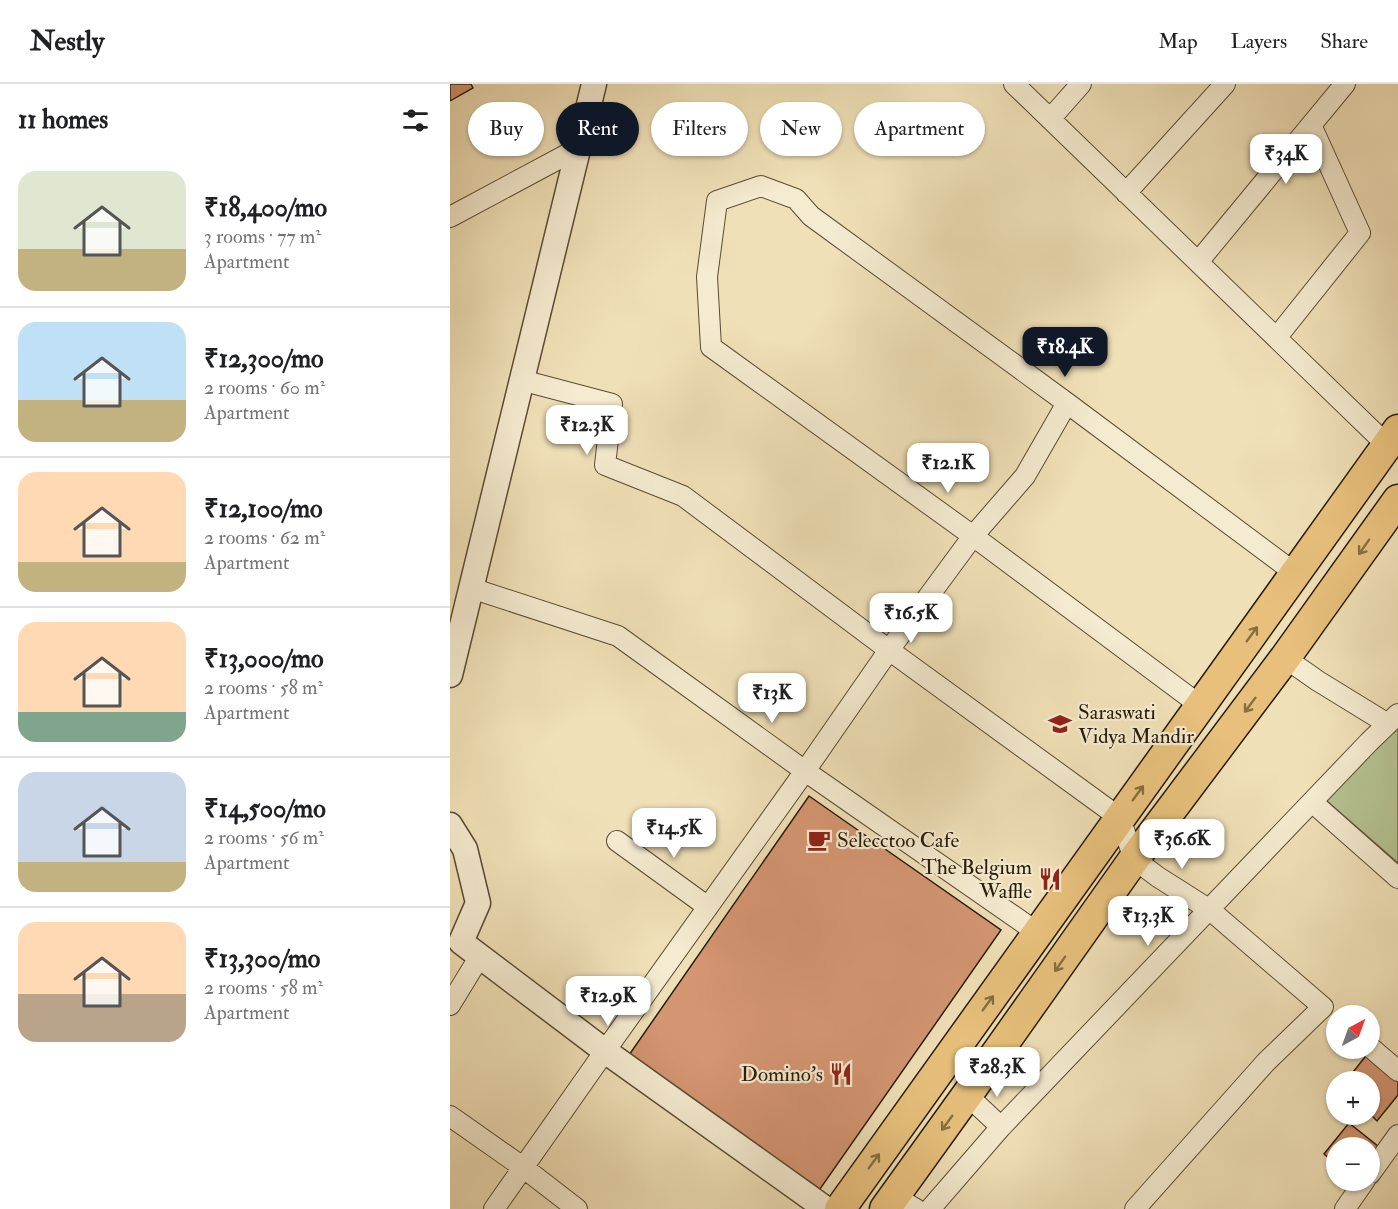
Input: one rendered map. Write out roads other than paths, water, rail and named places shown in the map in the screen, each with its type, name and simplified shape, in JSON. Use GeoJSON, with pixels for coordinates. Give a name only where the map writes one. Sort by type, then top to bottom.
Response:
{"type":"FeatureCollection","features":[{"type":"Feature","properties":{"kind":"main road"},"geometry":{"type":"LineString","coordinates":[[840,1209],[1393,437]]}},
{"type":"Feature","properties":{"kind":"main road"},"geometry":{"type":"LineString","coordinates":[[898,1205],[967,1095],[1134,859],[1286,658],[1398,500]]}},
{"type":"Feature","properties":{"kind":"street"},"geometry":{"type":"LineString","coordinates":[[589,102],[594,84]]}},
{"type":"Feature","properties":{"kind":"street"},"geometry":{"type":"LineString","coordinates":[[1014,84],[1277,337],[1393,437]]}},
{"type":"Feature","properties":{"kind":"street"},"geometry":{"type":"LineString","coordinates":[[1050,119],[1081,84]]}},
{"type":"Feature","properties":{"kind":"street"},"geometry":{"type":"LineString","coordinates":[[1126,193],[1225,84]]}},
{"type":"Feature","properties":{"kind":"street"},"geometry":{"type":"LineString","coordinates":[[1198,262],[1345,84]]}},
{"type":"Feature","properties":{"kind":"street"},"geometry":{"type":"LineString","coordinates":[[1277,337],[1360,233],[1311,125]]}},
{"type":"Feature","properties":{"kind":"street"},"geometry":{"type":"LineString","coordinates":[[450,217],[564,156]]}},
{"type":"Feature","properties":{"kind":"street"},"geometry":{"type":"LineString","coordinates":[[450,675],[575,156]]}},
{"type":"Feature","properties":{"kind":"street"},"geometry":{"type":"LineString","coordinates":[[1201,706],[974,536],[711,347],[707,277],[717,201],[762,186],[796,199],[811,216],[1296,573]]}},
{"type":"Feature","properties":{"kind":"street"},"geometry":{"type":"LineString","coordinates":[[521,380],[612,404],[605,465],[683,496],[1120,818],[1134,859],[1210,910],[1326,1010]]}},
{"type":"Feature","properties":{"kind":"street"},"geometry":{"type":"LineString","coordinates":[[494,1209],[889,650],[974,536],[1025,476],[1067,403]]}},
{"type":"Feature","properties":{"kind":"street"},"geometry":{"type":"LineString","coordinates":[[471,588],[618,636],[805,771],[1038,933]]}},
{"type":"Feature","properties":{"kind":"street"},"geometry":{"type":"LineString","coordinates":[[930,1209],[1001,1127],[1393,719],[1318,681],[1286,658]]}},
{"type":"Feature","properties":{"kind":"street"},"geometry":{"type":"LineString","coordinates":[[1312,802],[1398,878]]}},
{"type":"Feature","properties":{"kind":"street"},"geometry":{"type":"LineString","coordinates":[[450,825],[465,849],[478,903],[458,929],[461,942],[605,1051],[826,1209]]}},
{"type":"Feature","properties":{"kind":"street"},"geometry":{"type":"LineString","coordinates":[[617,841],[708,907]]}},
{"type":"Feature","properties":{"kind":"street"},"geometry":{"type":"LineString","coordinates":[[450,1005],[480,956]]}},
{"type":"Feature","properties":{"kind":"street"},"geometry":{"type":"LineString","coordinates":[[1135,1209],[1266,1062],[1326,1016]]}},
{"type":"Feature","properties":{"kind":"street"},"geometry":{"type":"LineString","coordinates":[[1380,1056],[1398,1071]]}},
{"type":"Feature","properties":{"kind":"street"},"geometry":{"type":"LineString","coordinates":[[967,1095],[1001,1127]]}},
{"type":"Feature","properties":{"kind":"street"},"geometry":{"type":"LineString","coordinates":[[450,1116],[577,1209]]}},
{"type":"Feature","properties":{"kind":"street"},"geometry":{"type":"LineString","coordinates":[[1380,1160],[1398,1135]]}},
{"type":"Feature","properties":{"kind":"street"},"geometry":{"type":"LineString","coordinates":[[1345,1209],[1357,1191]]}},
{"type":"Feature","properties":{"kind":"place","name":"Saraswati Vidya Mandir"},"geometry":{"type":"Point","coordinates":[1060,724]}},
{"type":"Feature","properties":{"kind":"place","name":"Selecctoo Cafe"},"geometry":{"type":"Point","coordinates":[819,840]}},
{"type":"Feature","properties":{"kind":"place","name":"The Belgium Waffle"},"geometry":{"type":"Point","coordinates":[1050,879]}},
{"type":"Feature","properties":{"kind":"place","name":"Domino's"},"geometry":{"type":"Point","coordinates":[841,1074]}}]}
